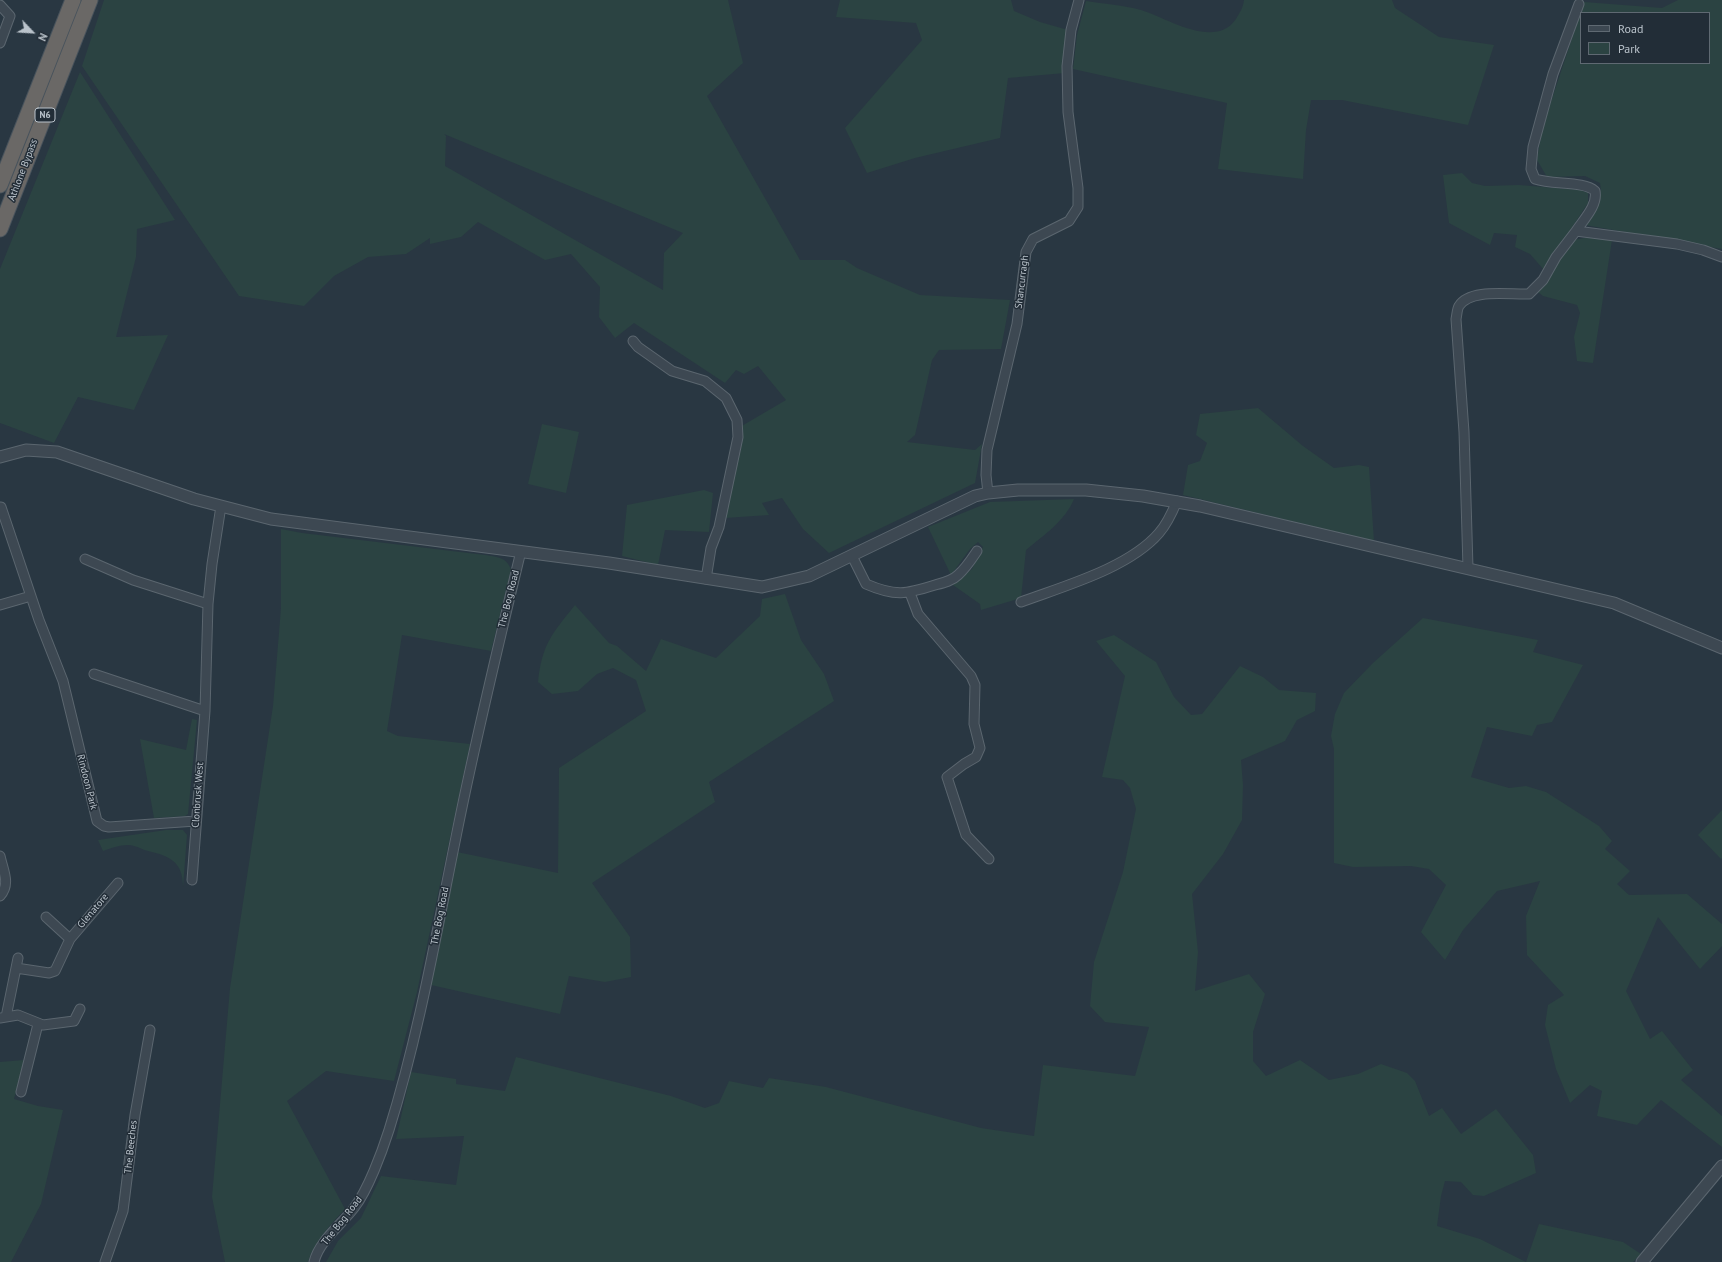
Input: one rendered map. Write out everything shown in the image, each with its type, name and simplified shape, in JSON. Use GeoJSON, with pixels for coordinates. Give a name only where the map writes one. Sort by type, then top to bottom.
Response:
{"type":"FeatureCollection","features":[{"type":"Feature","properties":{"kind":"highway","name":"Athlone Bypass"},"geometry":{"type":"LineString","coordinates":[[0,185],[73,0]]}},
{"type":"Feature","properties":{"kind":"highway","name":"Athlone Bypass"},"geometry":{"type":"LineString","coordinates":[[0,229],[90,0]]}},
{"type":"Feature","properties":{"kind":"street","name":"Shancurragh"},"geometry":{"type":"LineString","coordinates":[[988,493],[986,475],[987,450],[1017,324],[1026,252],[1033,239],[1069,221],[1078,207],[1078,188],[1068,112],[1068,66],[1071,30],[1079,0]]}},
{"type":"Feature","properties":{"kind":"street"},"geometry":{"type":"LineString","coordinates":[[1468,568],[1464,432],[1456,318],[1458,307],[1471,296],[1481,294],[1529,294],[1543,280],[1556,257],[1592,208],[1595,201],[1595,190],[1586,185],[1560,184],[1540,181],[1535,179],[1531,169],[1533,147],[1553,74],[1580,4]]}},
{"type":"Feature","properties":{"kind":"street"},"geometry":{"type":"LineString","coordinates":[[0,5],[10,16],[0,43]]}},
{"type":"Feature","properties":{"kind":"street"},"geometry":{"type":"LineString","coordinates":[[1576,230],[1676,244],[1703,250],[1722,257]]}},
{"type":"Feature","properties":{"kind":"street"},"geometry":{"type":"LineString","coordinates":[[633,341],[638,347],[672,371],[704,381],[726,398],[737,420],[738,437],[720,528],[711,548],[706,579]]}},
{"type":"Feature","properties":{"kind":"street"},"geometry":{"type":"LineString","coordinates":[[0,457],[26,450],[57,452],[194,499],[271,519],[609,563],[762,587],[809,576],[975,496],[1018,490],[1086,490],[1177,501],[1614,603],[1722,648]]}},
{"type":"Feature","properties":{"kind":"street"},"geometry":{"type":"LineString","coordinates":[[1021,602],[1089,577],[1141,551],[1166,525],[1177,501]]}},
{"type":"Feature","properties":{"kind":"street","name":"Clonbrusk West"},"geometry":{"type":"LineString","coordinates":[[192,880],[205,711],[208,604],[212,564],[221,506]]}},
{"type":"Feature","properties":{"kind":"street"},"geometry":{"type":"LineString","coordinates":[[0,605],[31,596],[1,507]]}},
{"type":"Feature","properties":{"kind":"street","name":"The Bog Road"},"geometry":{"type":"LineString","coordinates":[[314,1262],[315,1256],[325,1242],[354,1209],[363,1195],[388,1131],[420,1015],[488,683],[521,551]]}},
{"type":"Feature","properties":{"kind":"street"},"geometry":{"type":"LineString","coordinates":[[852,556],[866,584],[885,591],[910,593],[957,577],[969,564],[977,551]]}},
{"type":"Feature","properties":{"kind":"street"},"geometry":{"type":"LineString","coordinates":[[85,559],[133,580],[208,604]]}},
{"type":"Feature","properties":{"kind":"street"},"geometry":{"type":"LineString","coordinates":[[910,593],[918,614],[971,676],[975,685],[974,724],[980,748],[976,757],[947,777],[966,835],[989,859]]}},
{"type":"Feature","properties":{"kind":"street","name":"Rindoon Park"},"geometry":{"type":"LineString","coordinates":[[31,596],[63,681],[97,822],[109,827],[196,821]]}},
{"type":"Feature","properties":{"kind":"street"},"geometry":{"type":"LineString","coordinates":[[94,674],[205,711]]}},
{"type":"Feature","properties":{"kind":"street"},"geometry":{"type":"LineString","coordinates":[[0,856],[6,883],[5,890],[0,896]]}},
{"type":"Feature","properties":{"kind":"street","name":"Glenatore"},"geometry":{"type":"LineString","coordinates":[[16,968],[49,973],[55,971],[70,939],[118,883]]}},
{"type":"Feature","properties":{"kind":"street","name":"Glenatore"},"geometry":{"type":"LineString","coordinates":[[46,917],[70,939]]}},
{"type":"Feature","properties":{"kind":"street"},"geometry":{"type":"LineString","coordinates":[[18,958],[3,1017],[18,1015],[38,1024],[46,1025],[74,1021],[80,1009]]}},
{"type":"Feature","properties":{"kind":"street"},"geometry":{"type":"LineString","coordinates":[[21,1092],[38,1024]]}},
{"type":"Feature","properties":{"kind":"street","name":"The Beeches"},"geometry":{"type":"LineString","coordinates":[[105,1262],[123,1212],[135,1115],[150,1030]]}},
{"type":"Feature","properties":{"kind":"street"},"geometry":{"type":"LineString","coordinates":[[1642,1262],[1722,1166]]}},
{"type":"Feature","properties":{"kind":"green space"},"geometry":{"type":"Polygon","coordinates":[[[104,0],[728,0],[743,63],[707,96],[800,260],[845,260],[857,268],[920,295],[1010,300],[1001,349],[939,350],[932,360],[915,435],[907,442],[975,450],[982,444],[975,483],[829,553],[803,529],[782,498],[762,503],[769,515],[725,518],[740,427],[786,400],[758,366],[744,374],[736,370],[725,383],[634,323],[615,338],[599,317],[600,287],[571,254],[545,260],[478,222],[461,237],[430,244],[430,238],[406,254],[368,257],[334,276],[304,306],[239,296],[82,66],[104,0]],[[444,134],[446,136],[445,166],[663,290],[664,253],[683,233],[444,134]]]}},
{"type":"Feature","properties":{"kind":"green space"},"geometry":{"type":"Polygon","coordinates":[[[840,0],[1011,0],[1014,11],[1040,22],[1068,30],[1065,73],[1008,78],[1000,138],[915,158],[867,173],[845,128],[922,40],[916,23],[836,17],[840,0]]]}},
{"type":"Feature","properties":{"kind":"green space"},"geometry":{"type":"Polygon","coordinates":[[[1244,0],[1392,0],[1395,8],[1439,37],[1494,45],[1468,125],[1342,100],[1311,100],[1306,130],[1303,179],[1218,169],[1227,103],[1073,69],[1077,35],[1086,1],[1141,10],[1190,29],[1204,32],[1216,32],[1227,28],[1236,19],[1242,8],[1244,0]]]}},
{"type":"Feature","properties":{"kind":"green space"},"geometry":{"type":"Polygon","coordinates":[[[1678,0],[1722,0],[1722,249],[1585,225],[1595,210],[1599,200],[1601,189],[1600,183],[1585,176],[1547,177],[1537,160],[1542,129],[1580,14],[1580,64],[1710,64],[1710,12],[1581,12],[1584,2],[1662,8],[1678,0]]]}},
{"type":"Feature","properties":{"kind":"green space"},"geometry":{"type":"Polygon","coordinates":[[[80,72],[175,220],[137,229],[136,257],[116,337],[168,335],[134,410],[78,397],[54,443],[0,423],[0,269],[80,72]]]}},
{"type":"Feature","properties":{"kind":"green space"},"geometry":{"type":"Polygon","coordinates":[[[1462,173],[1472,183],[1485,186],[1519,185],[1581,190],[1588,193],[1588,203],[1544,270],[1530,254],[1515,247],[1517,235],[1494,233],[1490,245],[1449,223],[1443,175],[1462,173]]]}},
{"type":"Feature","properties":{"kind":"green space"},"geometry":{"type":"Polygon","coordinates":[[[1590,237],[1612,240],[1593,363],[1577,361],[1574,337],[1580,313],[1577,305],[1543,296],[1538,292],[1573,240],[1590,237]]]}},
{"type":"Feature","properties":{"kind":"green space"},"geometry":{"type":"Polygon","coordinates":[[[1258,408],[1303,446],[1334,468],[1359,465],[1369,467],[1374,541],[1183,495],[1188,465],[1200,461],[1207,443],[1196,435],[1200,414],[1258,408]]]}},
{"type":"Feature","properties":{"kind":"green space"},"geometry":{"type":"Polygon","coordinates":[[[542,424],[579,432],[566,493],[528,484],[542,424]]]}},
{"type":"Feature","properties":{"kind":"green space"},"geometry":{"type":"Polygon","coordinates":[[[704,490],[713,493],[709,532],[665,530],[658,565],[622,556],[627,505],[704,490]]]}},
{"type":"Feature","properties":{"kind":"green space"},"geometry":{"type":"Polygon","coordinates":[[[1074,499],[1060,521],[1026,550],[1021,598],[981,610],[980,604],[953,585],[972,569],[983,547],[978,542],[970,549],[951,575],[928,527],[990,502],[1074,499]]]}},
{"type":"Feature","properties":{"kind":"green space"},"geometry":{"type":"Polygon","coordinates":[[[281,529],[302,533],[493,556],[501,558],[507,562],[511,569],[491,651],[402,635],[387,731],[398,736],[470,744],[417,992],[394,1081],[326,1071],[287,1101],[345,1209],[319,1240],[308,1262],[225,1262],[212,1197],[230,988],[273,706],[281,608],[281,529]]]}},
{"type":"Feature","properties":{"kind":"green space"},"geometry":{"type":"Polygon","coordinates":[[[785,594],[801,640],[824,674],[834,701],[709,782],[715,802],[592,883],[630,937],[631,977],[605,982],[569,976],[560,1014],[431,985],[457,852],[558,873],[559,768],[646,711],[636,680],[613,668],[597,674],[578,691],[552,694],[538,682],[542,658],[549,640],[575,605],[609,643],[617,646],[646,671],[661,639],[716,658],[760,616],[762,599],[785,594]]]}},
{"type":"Feature","properties":{"kind":"green space"},"geometry":{"type":"Polygon","coordinates":[[[1423,618],[1538,640],[1533,652],[1583,665],[1552,722],[1537,725],[1532,736],[1487,727],[1471,777],[1509,788],[1526,786],[1546,792],[1599,826],[1612,841],[1605,849],[1630,871],[1617,884],[1629,895],[1687,894],[1722,924],[1722,946],[1700,969],[1658,917],[1626,991],[1650,1039],[1662,1031],[1693,1070],[1681,1080],[1722,1116],[1722,1147],[1661,1100],[1637,1125],[1597,1116],[1602,1091],[1590,1085],[1570,1103],[1556,1069],[1545,1025],[1548,1005],[1564,995],[1527,955],[1526,916],[1540,881],[1497,891],[1463,930],[1445,960],[1421,932],[1446,885],[1429,869],[1411,866],[1353,867],[1334,863],[1334,749],[1331,736],[1335,714],[1344,693],[1373,663],[1423,618]]]}},
{"type":"Feature","properties":{"kind":"green space"},"geometry":{"type":"Polygon","coordinates":[[[1114,635],[1156,662],[1174,697],[1191,715],[1202,714],[1240,666],[1263,677],[1279,690],[1316,693],[1315,711],[1297,720],[1285,741],[1241,760],[1243,785],[1242,820],[1223,854],[1192,894],[1198,952],[1195,991],[1249,974],[1265,994],[1253,1032],[1253,1061],[1266,1076],[1300,1060],[1329,1080],[1358,1074],[1381,1064],[1407,1073],[1415,1081],[1429,1116],[1442,1108],[1461,1134],[1496,1109],[1533,1155],[1536,1173],[1484,1196],[1473,1195],[1461,1182],[1445,1181],[1441,1196],[1437,1226],[1480,1239],[1526,1262],[326,1262],[338,1241],[361,1218],[381,1176],[456,1185],[464,1136],[396,1139],[411,1072],[456,1079],[456,1084],[505,1091],[516,1057],[671,1096],[705,1108],[719,1103],[729,1081],[763,1088],[769,1078],[826,1087],[981,1128],[1034,1136],[1043,1065],[1135,1076],[1149,1027],[1105,1022],[1090,1006],[1094,962],[1123,872],[1136,809],[1130,788],[1123,780],[1102,777],[1125,676],[1096,641],[1114,635]]]}},
{"type":"Feature","properties":{"kind":"green space"},"geometry":{"type":"Polygon","coordinates":[[[192,719],[197,720],[188,814],[185,816],[154,818],[140,739],[186,750],[192,719]]]}},
{"type":"Feature","properties":{"kind":"green space"},"geometry":{"type":"Polygon","coordinates":[[[1722,810],[1722,858],[1721,859],[1698,835],[1722,810]]]}},
{"type":"Feature","properties":{"kind":"green space"},"geometry":{"type":"Polygon","coordinates":[[[166,830],[183,830],[187,835],[183,887],[181,872],[178,866],[169,858],[130,845],[118,846],[103,851],[98,840],[166,830]]]}},
{"type":"Feature","properties":{"kind":"green space"},"geometry":{"type":"Polygon","coordinates":[[[24,1060],[14,1099],[38,1106],[63,1110],[41,1204],[11,1262],[0,1262],[0,1062],[24,1060]]]}},
{"type":"Feature","properties":{"kind":"green space"},"geometry":{"type":"Polygon","coordinates":[[[1539,1224],[1623,1242],[1641,1254],[1633,1262],[1526,1262],[1539,1224]]]}}]}
